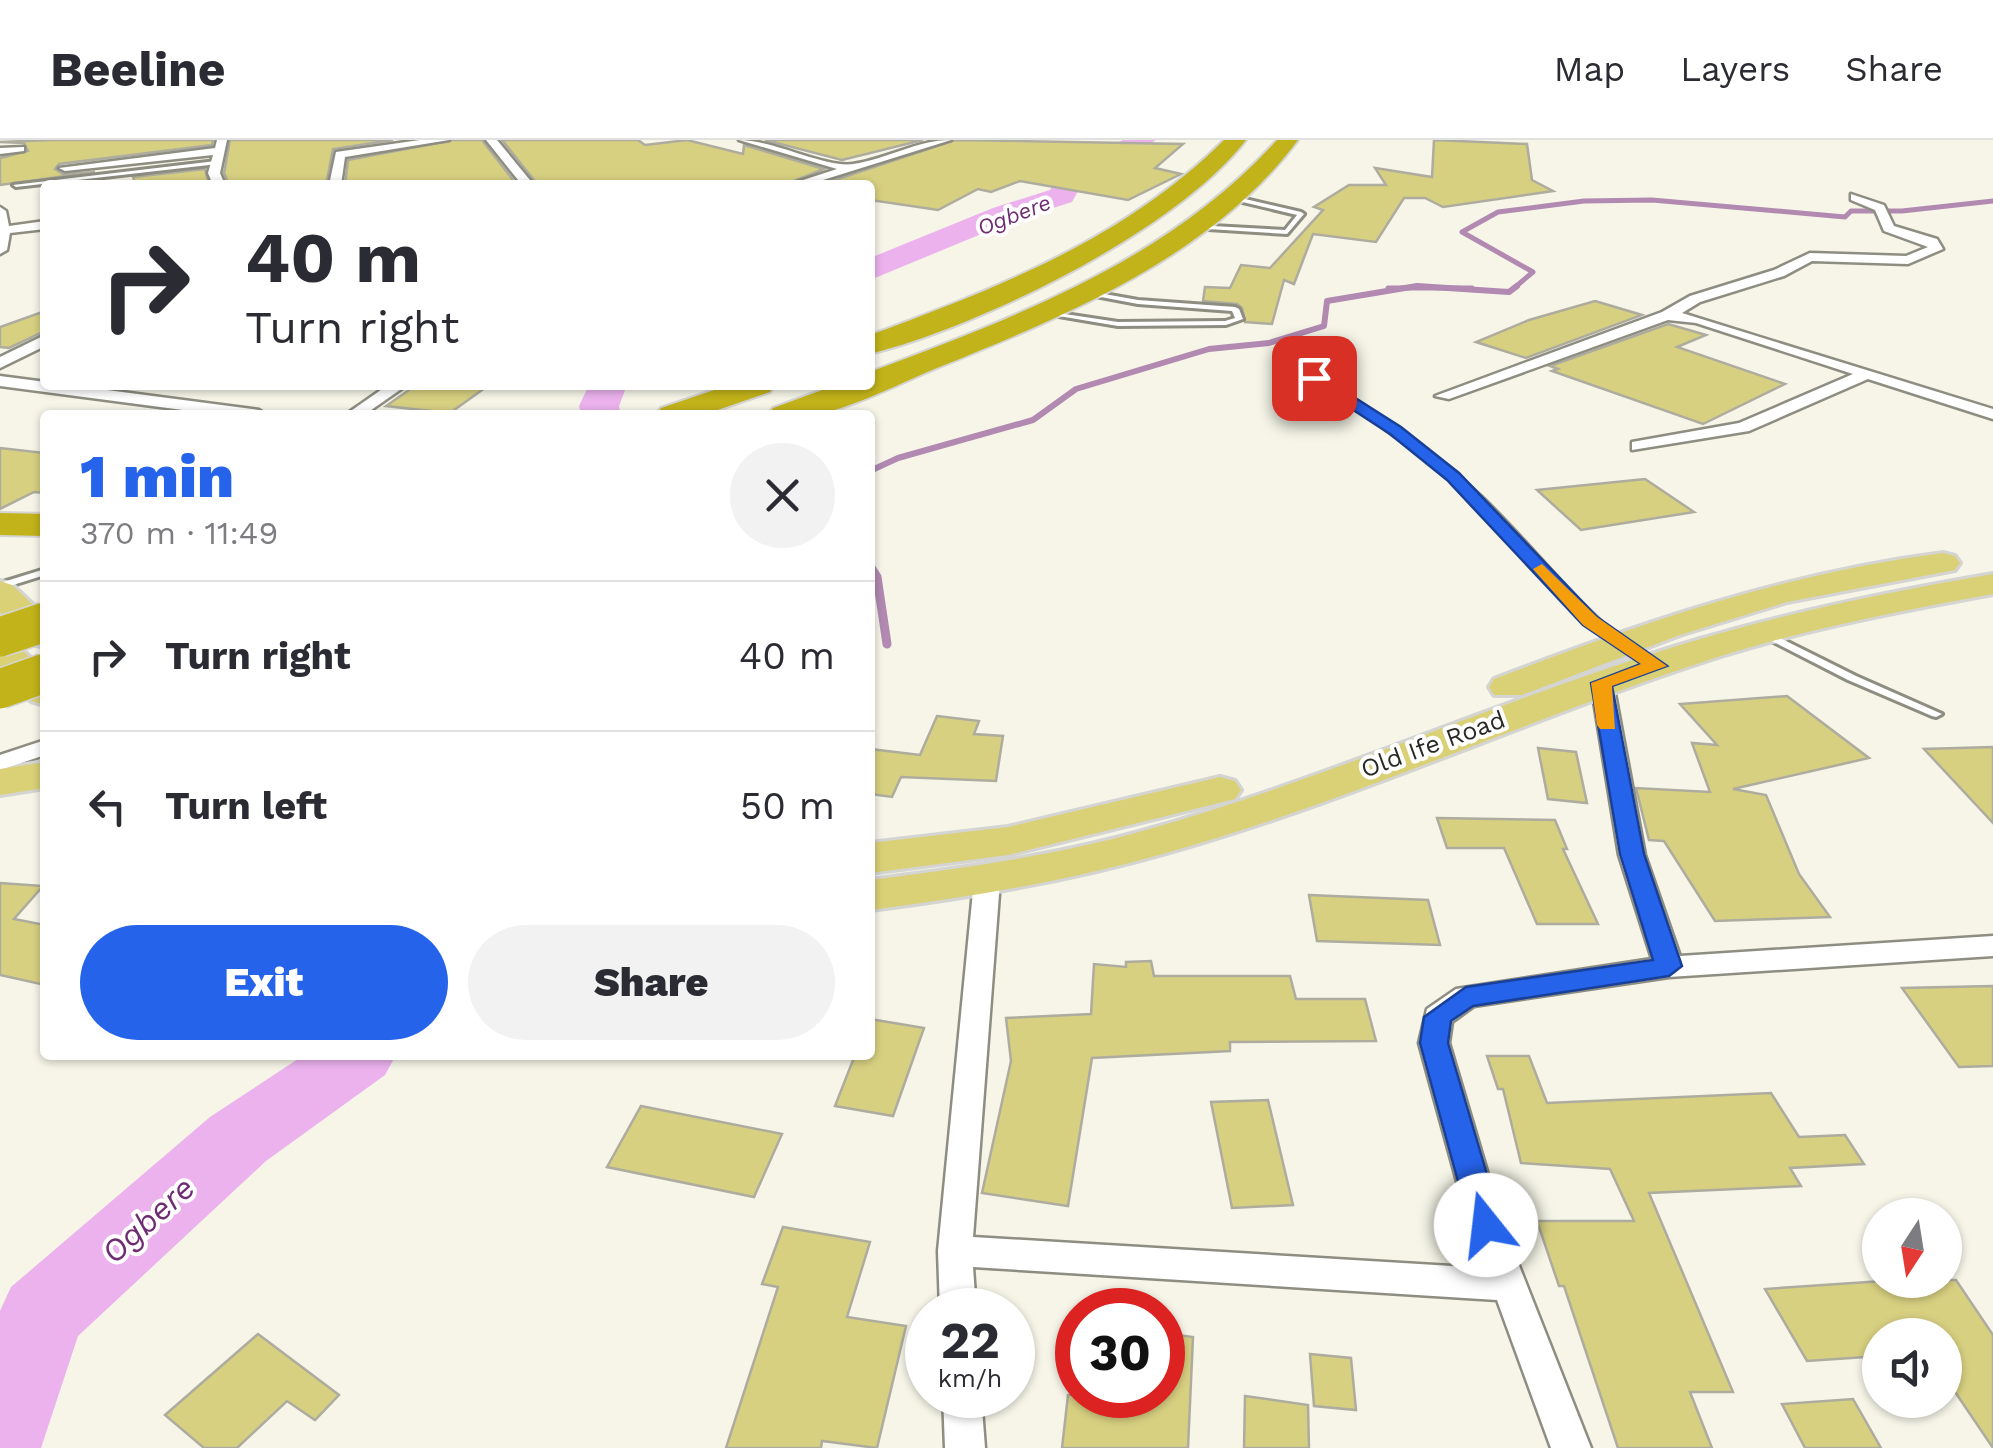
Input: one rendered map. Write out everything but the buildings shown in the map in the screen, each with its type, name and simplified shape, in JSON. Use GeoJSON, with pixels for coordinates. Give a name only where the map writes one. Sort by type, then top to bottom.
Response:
{"type":"FeatureCollection","features":[{"type":"Feature","properties":{"kind":"highway"},"geometry":{"type":"LineString","coordinates":[[875,343],[993,296],[1112,237],[1191,186],[1236,140]]}},
{"type":"Feature","properties":{"kind":"highway"},"geometry":{"type":"LineString","coordinates":[[875,381],[1040,312],[1193,227],[1232,198],[1288,140]]}},
{"type":"Feature","properties":{"kind":"highway"},"geometry":{"type":"LineString","coordinates":[[686,410],[744,390]]}},
{"type":"Feature","properties":{"kind":"highway"},"geometry":{"type":"LineString","coordinates":[[798,410],[852,390]]}},
{"type":"Feature","properties":{"kind":"highway"},"geometry":{"type":"LineString","coordinates":[[0,524],[40,525]]}},
{"type":"Feature","properties":{"kind":"highway"},"geometry":{"type":"LineString","coordinates":[[0,637],[40,624]]}},
{"type":"Feature","properties":{"kind":"highway"},"geometry":{"type":"LineString","coordinates":[[0,689],[40,675]]}},
{"type":"Feature","properties":{"kind":"main road","name":"Old Ife Road"},"geometry":{"type":"LineString","coordinates":[[875,857],[1008,841],[1120,818],[1260,779],[1619,644],[1797,586],[1869,571],[1993,558]]}},
{"type":"Feature","properties":{"kind":"main road","name":"Old Ife Road"},"geometry":{"type":"LineString","coordinates":[[875,894],[987,881],[1082,860],[1272,802],[1602,683],[1764,632],[1902,596],[1993,584]]}},
{"type":"Feature","properties":{"kind":"main road"},"geometry":{"type":"LineString","coordinates":[[0,589],[40,631]]}},
{"type":"Feature","properties":{"kind":"main road"},"geometry":{"type":"LineString","coordinates":[[1619,644],[1657,666]]}},
{"type":"Feature","properties":{"kind":"main road"},"geometry":{"type":"LineString","coordinates":[[0,649],[40,688]]}},
{"type":"Feature","properties":{"kind":"main road"},"geometry":{"type":"LineString","coordinates":[[0,782],[40,776]]}},
{"type":"Feature","properties":{"kind":"street"},"geometry":{"type":"LineString","coordinates":[[336,180],[340,154],[444,140]]}},
{"type":"Feature","properties":{"kind":"street"},"geometry":{"type":"LineString","coordinates":[[491,140],[524,180]]}},
{"type":"Feature","properties":{"kind":"street"},"geometry":{"type":"LineString","coordinates":[[744,140],[848,168]]}},
{"type":"Feature","properties":{"kind":"street"},"geometry":{"type":"LineString","coordinates":[[886,140],[921,148]]}},
{"type":"Feature","properties":{"kind":"street"},"geometry":{"type":"LineString","coordinates":[[810,180],[946,140]]}},
{"type":"Feature","properties":{"kind":"street"},"geometry":{"type":"LineString","coordinates":[[0,151],[20,150]]}},
{"type":"Feature","properties":{"kind":"street"},"geometry":{"type":"LineString","coordinates":[[65,168],[129,155],[219,152],[214,173],[217,180]]}},
{"type":"Feature","properties":{"kind":"street"},"geometry":{"type":"LineString","coordinates":[[1443,396],[1674,312],[1810,257],[1908,260],[1936,249],[1932,242],[1889,228],[1880,208],[1855,198]]}},
{"type":"Feature","properties":{"kind":"street"},"geometry":{"type":"LineString","coordinates":[[0,211],[4,230],[0,250]]}},
{"type":"Feature","properties":{"kind":"street"},"geometry":{"type":"LineString","coordinates":[[4,230],[40,226]]}},
{"type":"Feature","properties":{"kind":"street"},"geometry":{"type":"LineString","coordinates":[[1674,312],[1993,414]]}},
{"type":"Feature","properties":{"kind":"street"},"geometry":{"type":"LineString","coordinates":[[0,363],[40,343]]}},
{"type":"Feature","properties":{"kind":"street"},"geometry":{"type":"LineString","coordinates":[[1638,446],[1743,428],[1869,373]]}},
{"type":"Feature","properties":{"kind":"street"},"geometry":{"type":"LineString","coordinates":[[0,381],[40,386]]}},
{"type":"Feature","properties":{"kind":"street"},"geometry":{"type":"LineString","coordinates":[[69,390],[221,410]]}},
{"type":"Feature","properties":{"kind":"street"},"geometry":{"type":"LineString","coordinates":[[360,410],[390,390]]}},
{"type":"Feature","properties":{"kind":"street"},"geometry":{"type":"LineString","coordinates":[[1602,683],[1632,854],[1669,966]]}},
{"type":"Feature","properties":{"kind":"street"},"geometry":{"type":"LineString","coordinates":[[0,764],[40,748]]}},
{"type":"Feature","properties":{"kind":"street"},"geometry":{"type":"LineString","coordinates":[[957,1288],[955,1251],[987,881]]}},
{"type":"Feature","properties":{"kind":"street"},"geometry":{"type":"LineString","coordinates":[[1571,1448],[1486,1225],[1434,1043],[1438,1017],[1466,997],[1669,966],[1993,946]]}},
{"type":"Feature","properties":{"kind":"street"},"geometry":{"type":"LineString","coordinates":[[955,1251],[1508,1285]]}},
{"type":"Feature","properties":{"kind":"street"},"geometry":{"type":"LineString","coordinates":[[963,1418],[965,1448]]}},
{"type":"Feature","properties":{"kind":"lane"},"geometry":{"type":"LineString","coordinates":[[47,180],[219,152]]}},
{"type":"Feature","properties":{"kind":"lane"},"geometry":{"type":"LineString","coordinates":[[16,185],[40,181]]}},
{"type":"Feature","properties":{"kind":"lane"},"geometry":{"type":"LineString","coordinates":[[1193,227],[1287,232],[1302,214],[1232,198]]}},
{"type":"Feature","properties":{"kind":"lane"},"geometry":{"type":"LineString","coordinates":[[1040,312],[1130,324],[1226,324],[1239,319],[1235,309],[1138,302],[1083,291]]}},
{"type":"Feature","properties":{"kind":"lane"},"geometry":{"type":"LineString","coordinates":[[1130,324],[1138,302]]}},
{"type":"Feature","properties":{"kind":"lane"},"geometry":{"type":"LineString","coordinates":[[1314,378],[1396,430],[1453,476],[1590,621],[1619,644]]}},
{"type":"Feature","properties":{"kind":"lane"},"geometry":{"type":"LineString","coordinates":[[0,589],[40,574]]}},
{"type":"Feature","properties":{"kind":"lane"},"geometry":{"type":"LineString","coordinates":[[1764,632],[1852,678],[1936,714]]}},
{"type":"Feature","properties":{"kind":"waterway","name":"Ogbere"},"geometry":{"type":"LineString","coordinates":[[875,268],[1004,214],[1062,196],[1071,177],[1143,140]]}},
{"type":"Feature","properties":{"kind":"waterway"},"geometry":{"type":"LineString","coordinates":[[1514,288],[1533,272],[1462,232],[1498,212],[1584,201],[1652,200],[1845,217],[1851,211],[1902,211],[1993,201]]}},
{"type":"Feature","properties":{"kind":"waterway"},"geometry":{"type":"LineString","coordinates":[[1448,288],[1509,292],[1517,286]]}},
{"type":"Feature","properties":{"kind":"waterway"},"geometry":{"type":"LineString","coordinates":[[1388,288],[1405,288]]}},
{"type":"Feature","properties":{"kind":"waterway"},"geometry":{"type":"LineString","coordinates":[[875,469],[898,458],[1033,420],[1076,389],[1209,349],[1269,343],[1324,326],[1327,301],[1405,288]]}},
{"type":"Feature","properties":{"kind":"waterway"},"geometry":{"type":"LineString","coordinates":[[1405,288],[1448,288]]}},
{"type":"Feature","properties":{"kind":"waterway"},"geometry":{"type":"LineString","coordinates":[[1405,288],[1448,288]]}},
{"type":"Feature","properties":{"kind":"waterway"},"geometry":{"type":"LineString","coordinates":[[1448,288],[1472,288]]}},
{"type":"Feature","properties":{"kind":"waterway","name":"Ogbere"},"geometry":{"type":"LineString","coordinates":[[600,410],[606,390]]}},
{"type":"Feature","properties":{"kind":"waterway"},"geometry":{"type":"LineString","coordinates":[[875,574],[887,644]]}},
{"type":"Feature","properties":{"kind":"waterway","name":"Ogbere"},"geometry":{"type":"LineString","coordinates":[[0,1435],[42,1314],[238,1139],[352,1060]]}},
{"type":"Feature","properties":{"kind":"slow traffic"},"geometry":{"type":"LineString","coordinates":[[1542,569],[1590,621],[1657,666],[1602,683],[1608,725]]}},
{"type":"Feature","properties":{"kind":"route"},"geometry":{"type":"LineString","coordinates":[[1314,378],[1396,430],[1453,476],[1590,621],[1657,666],[1602,683],[1618,794],[1632,854],[1669,966],[1466,997],[1438,1017],[1434,1043],[1486,1225]]}}]}
